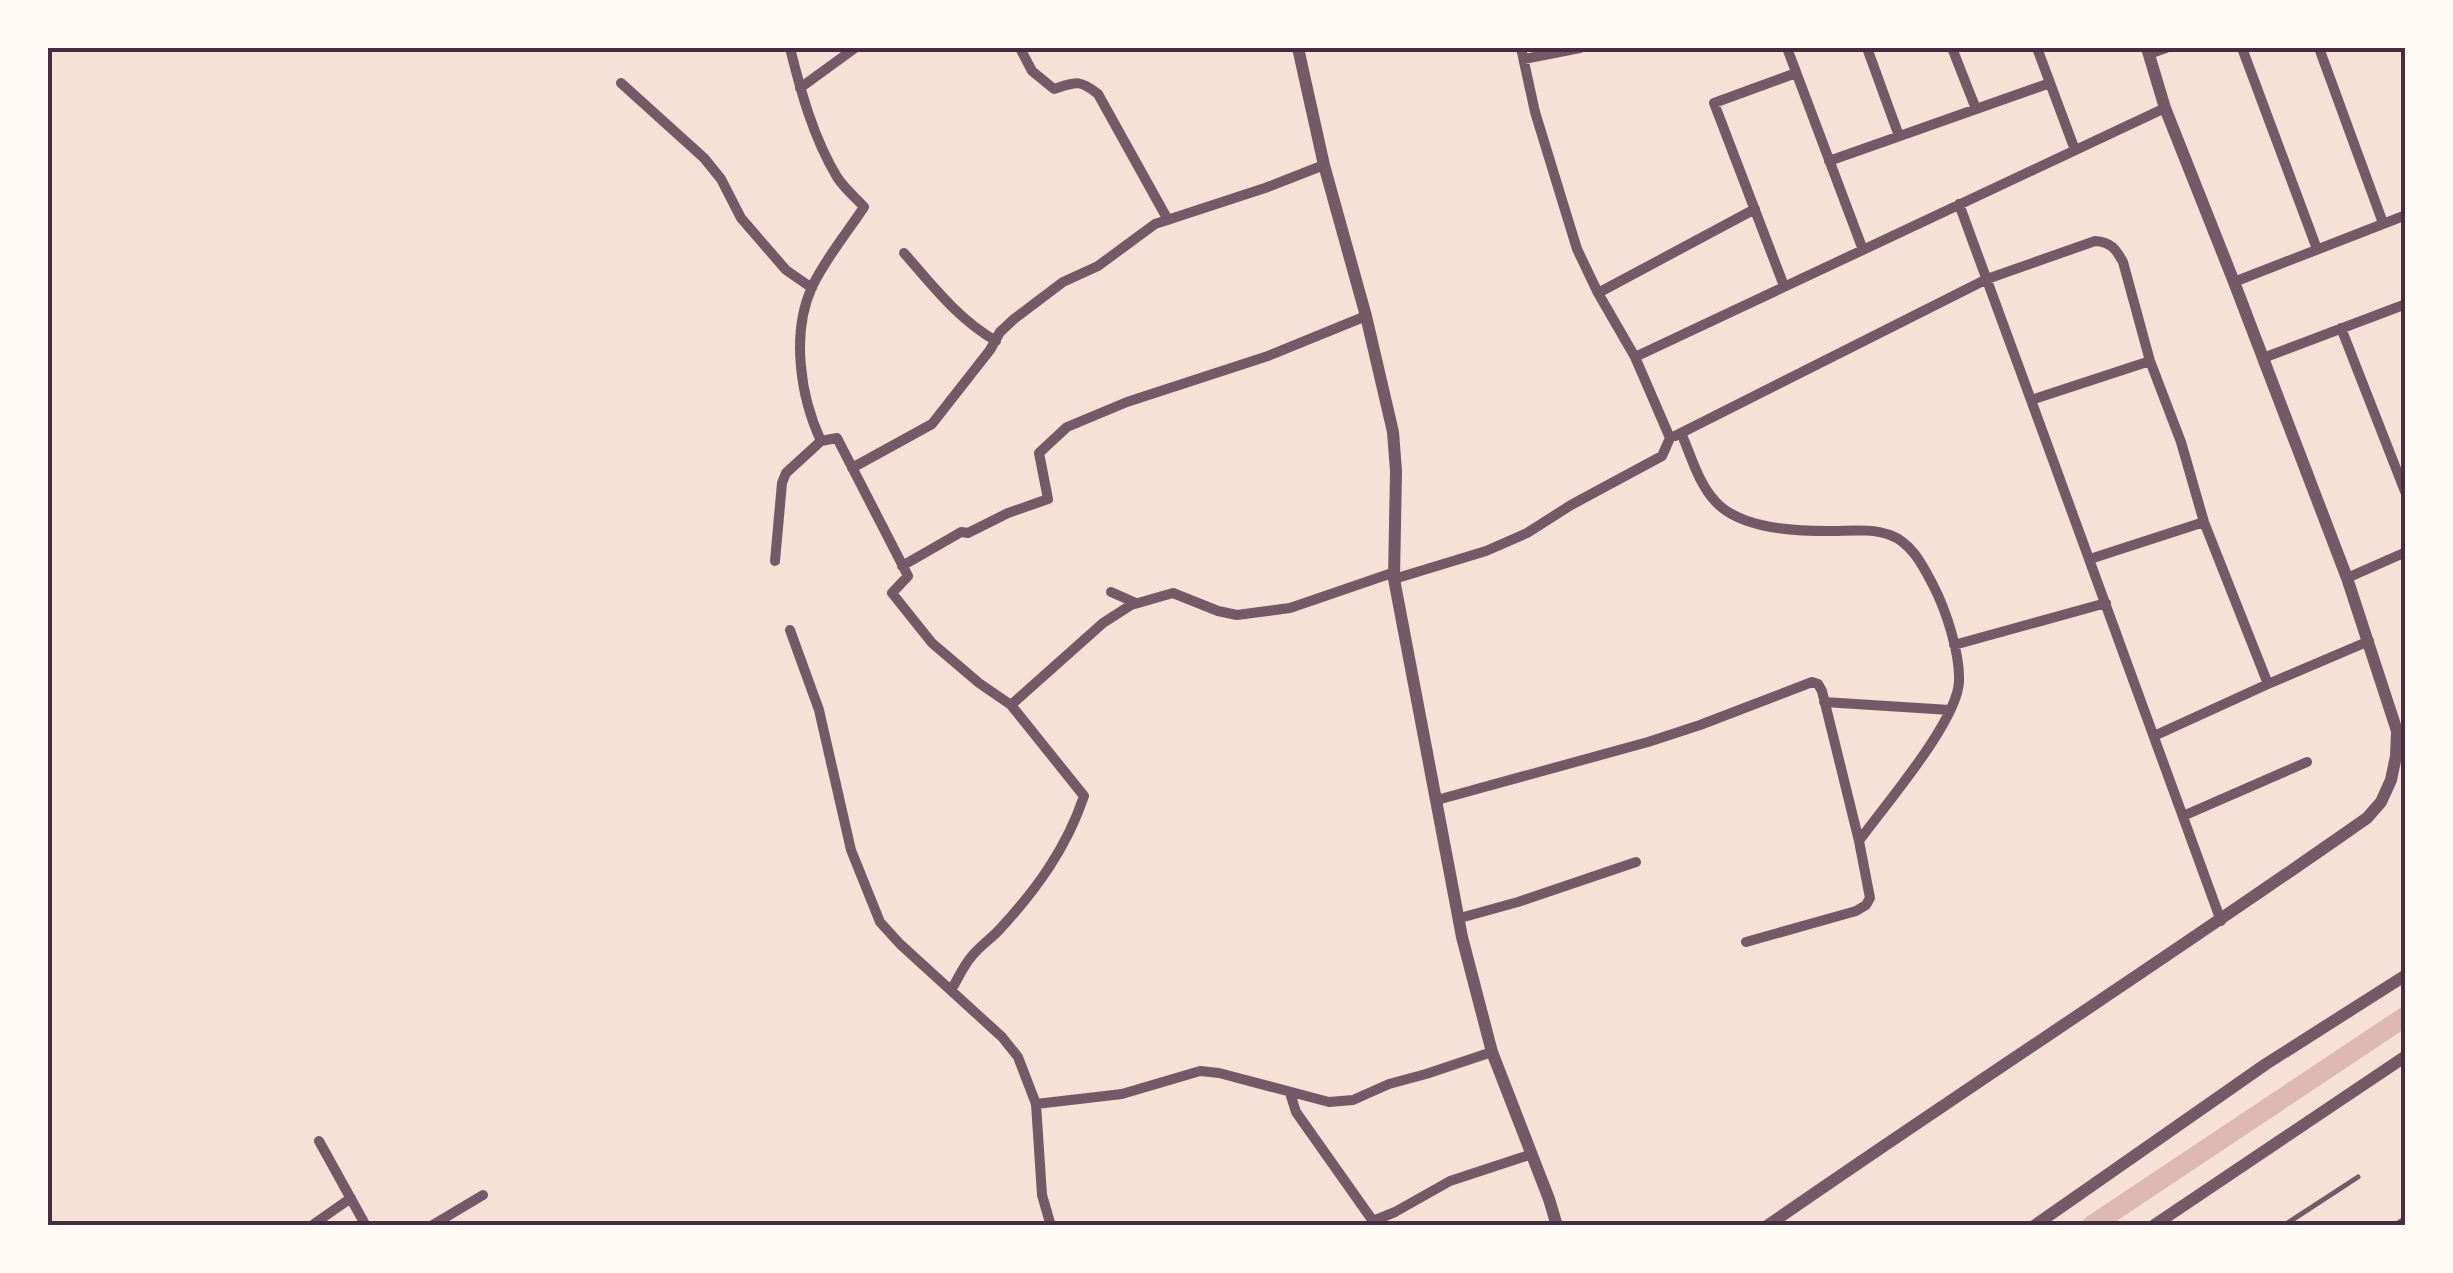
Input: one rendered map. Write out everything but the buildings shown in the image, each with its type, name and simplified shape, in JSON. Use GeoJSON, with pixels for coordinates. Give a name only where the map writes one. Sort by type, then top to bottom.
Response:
{"type":"FeatureCollection","features":[{"type":"Feature","properties":{"kind":"street"},"geometry":{"type":"LineString","coordinates":[[790,48],[816,135],[839,180],[864,207],[812,288],[800,329],[810,418],[821,441]]}},
{"type":"Feature","properties":{"kind":"street"},"geometry":{"type":"LineString","coordinates":[[800,88],[856,48]]}},
{"type":"Feature","properties":{"kind":"street"},"geometry":{"type":"LineString","coordinates":[[1020,48],[1032,70],[1054,89],[1076,82],[1098,94],[1168,220]]}},
{"type":"Feature","properties":{"kind":"street"},"geometry":{"type":"LineString","coordinates":[[1298,48],[1393,432],[1394,576],[1462,937],[1492,1052],[1556,1226]]}},
{"type":"Feature","properties":{"kind":"street"},"geometry":{"type":"LineString","coordinates":[[1580,48],[1523,53],[1534,112],[1577,249],[1705,488],[1716,503],[1733,515],[1792,531],[1878,531],[1896,537],[1918,556],[1940,598],[1954,645],[1959,681],[1955,701],[1930,745],[1859,841]]}},
{"type":"Feature","properties":{"kind":"street"},"geometry":{"type":"LineString","coordinates":[[1787,48],[1862,250]]}},
{"type":"Feature","properties":{"kind":"street"},"geometry":{"type":"LineString","coordinates":[[1867,48],[1899,136]]}},
{"type":"Feature","properties":{"kind":"street"},"geometry":{"type":"LineString","coordinates":[[1952,48],[1976,109]]}},
{"type":"Feature","properties":{"kind":"street"},"geometry":{"type":"LineString","coordinates":[[2037,48],[2074,150]]}},
{"type":"Feature","properties":{"kind":"street"},"geometry":{"type":"LineString","coordinates":[[1767,1226],[2367,818],[2381,802],[2391,780],[2401,731],[2263,358],[2165,108],[2148,50],[2166,48]]}},
{"type":"Feature","properties":{"kind":"street"},"geometry":{"type":"LineString","coordinates":[[2242,48],[2316,249]]}},
{"type":"Feature","properties":{"kind":"street"},"geometry":{"type":"LineString","coordinates":[[2319,48],[2383,223]]}},
{"type":"Feature","properties":{"kind":"street"},"geometry":{"type":"LineString","coordinates":[[1784,286],[1714,104],[1796,73]]}},
{"type":"Feature","properties":{"kind":"street"},"geometry":{"type":"LineString","coordinates":[[1830,161],[2050,82]]}},
{"type":"Feature","properties":{"kind":"street"},"geometry":{"type":"LineString","coordinates":[[621,83],[704,158],[721,179],[750,230],[786,270],[812,288]]}},
{"type":"Feature","properties":{"kind":"street"},"geometry":{"type":"LineString","coordinates":[[1634,357],[2165,108]]}},
{"type":"Feature","properties":{"kind":"street"},"geometry":{"type":"LineString","coordinates":[[852,468],[932,424],[1000,332],[1063,282],[1098,266],[1155,224],[1324,165]]}},
{"type":"Feature","properties":{"kind":"street"},"geometry":{"type":"LineString","coordinates":[[1959,204],[2221,920]]}},
{"type":"Feature","properties":{"kind":"street"},"geometry":{"type":"LineString","coordinates":[[1598,293],[1755,210]]}},
{"type":"Feature","properties":{"kind":"street"},"geometry":{"type":"LineString","coordinates":[[2234,282],[2406,216]]}},
{"type":"Feature","properties":{"kind":"street"},"geometry":{"type":"LineString","coordinates":[[1011,705],[1103,623],[1130,605],[1173,593],[1237,615],[1290,608],[1486,552],[1662,456],[1676,435],[1986,279],[2095,242],[2107,242],[2123,262],[2150,361],[2181,442],[2204,522],[2268,684]]}},
{"type":"Feature","properties":{"kind":"street"},"geometry":{"type":"LineString","coordinates":[[904,253],[955,310],[996,340]]}},
{"type":"Feature","properties":{"kind":"street"},"geometry":{"type":"LineString","coordinates":[[2263,358],[2406,304]]}},
{"type":"Feature","properties":{"kind":"street"},"geometry":{"type":"LineString","coordinates":[[902,566],[961,532],[968,534],[1008,513],[1048,499],[1039,453],[1066,427],[1127,402],[1268,356],[1366,316]]}},
{"type":"Feature","properties":{"kind":"street"},"geometry":{"type":"LineString","coordinates":[[2341,328],[2406,494]]}},
{"type":"Feature","properties":{"kind":"street"},"geometry":{"type":"LineString","coordinates":[[2031,400],[2150,361]]}},
{"type":"Feature","properties":{"kind":"street"},"geometry":{"type":"LineString","coordinates":[[775,561],[786,473],[821,441],[837,438],[908,576],[892,593],[932,643],[1011,705],[1084,796],[1060,853],[999,930],[972,954],[951,990]]}},
{"type":"Feature","properties":{"kind":"street"},"geometry":{"type":"LineString","coordinates":[[2090,558],[2204,522]]}},
{"type":"Feature","properties":{"kind":"street"},"geometry":{"type":"LineString","coordinates":[[2346,578],[2406,552]]}},
{"type":"Feature","properties":{"kind":"street"},"geometry":{"type":"LineString","coordinates":[[1111,592],[1137,603]]}},
{"type":"Feature","properties":{"kind":"street"},"geometry":{"type":"LineString","coordinates":[[1954,645],[2106,603]]}},
{"type":"Feature","properties":{"kind":"street"},"geometry":{"type":"LineString","coordinates":[[790,630],[820,710],[851,850],[880,922],[1002,1037],[1018,1057],[1036,1104],[1042,1195],[1052,1226]]}},
{"type":"Feature","properties":{"kind":"street"},"geometry":{"type":"LineString","coordinates":[[2154,736],[2368,642]]}},
{"type":"Feature","properties":{"kind":"street"},"geometry":{"type":"LineString","coordinates":[[1437,800],[1648,742],[1812,682],[1818,684],[1870,898],[1856,911],[1746,942]]}},
{"type":"Feature","properties":{"kind":"street"},"geometry":{"type":"LineString","coordinates":[[1824,702],[1950,710]]}},
{"type":"Feature","properties":{"kind":"street"},"geometry":{"type":"LineString","coordinates":[[2182,816],[2307,762]]}},
{"type":"Feature","properties":{"kind":"street"},"geometry":{"type":"LineString","coordinates":[[1460,918],[1636,862]]}},
{"type":"Feature","properties":{"kind":"street"},"geometry":{"type":"LineString","coordinates":[[2034,1226],[2266,1064],[2406,975]]}},
{"type":"Feature","properties":{"kind":"street"},"geometry":{"type":"LineString","coordinates":[[1036,1104],[1122,1094],[1200,1071],[1329,1102],[1354,1100],[1389,1084],[1492,1052]]}},
{"type":"Feature","properties":{"kind":"street"},"geometry":{"type":"LineString","coordinates":[[2153,1226],[2406,1056]]}},
{"type":"Feature","properties":{"kind":"street"},"geometry":{"type":"LineString","coordinates":[[1290,1093],[1296,1112],[1373,1221],[1450,1181],[1532,1154]]}},
{"type":"Feature","properties":{"kind":"street"},"geometry":{"type":"LineString","coordinates":[[319,1141],[366,1226]]}},
{"type":"Feature","properties":{"kind":"street"},"geometry":{"type":"LineString","coordinates":[[431,1226],[483,1195]]}},
{"type":"Feature","properties":{"kind":"street"},"geometry":{"type":"LineString","coordinates":[[311,1226],[351,1198]]}},
{"type":"Feature","properties":{"kind":"street"},"geometry":{"type":"LineString","coordinates":[[2398,1226],[2406,1220]]}},
{"type":"Feature","properties":{"kind":"lane"},"geometry":{"type":"LineString","coordinates":[[2283,1226],[2358,1177]]}},
{"type":"Feature","properties":{"kind":"waterway"},"geometry":{"type":"LineString","coordinates":[[2091,1226],[2406,1016]]}}]}
